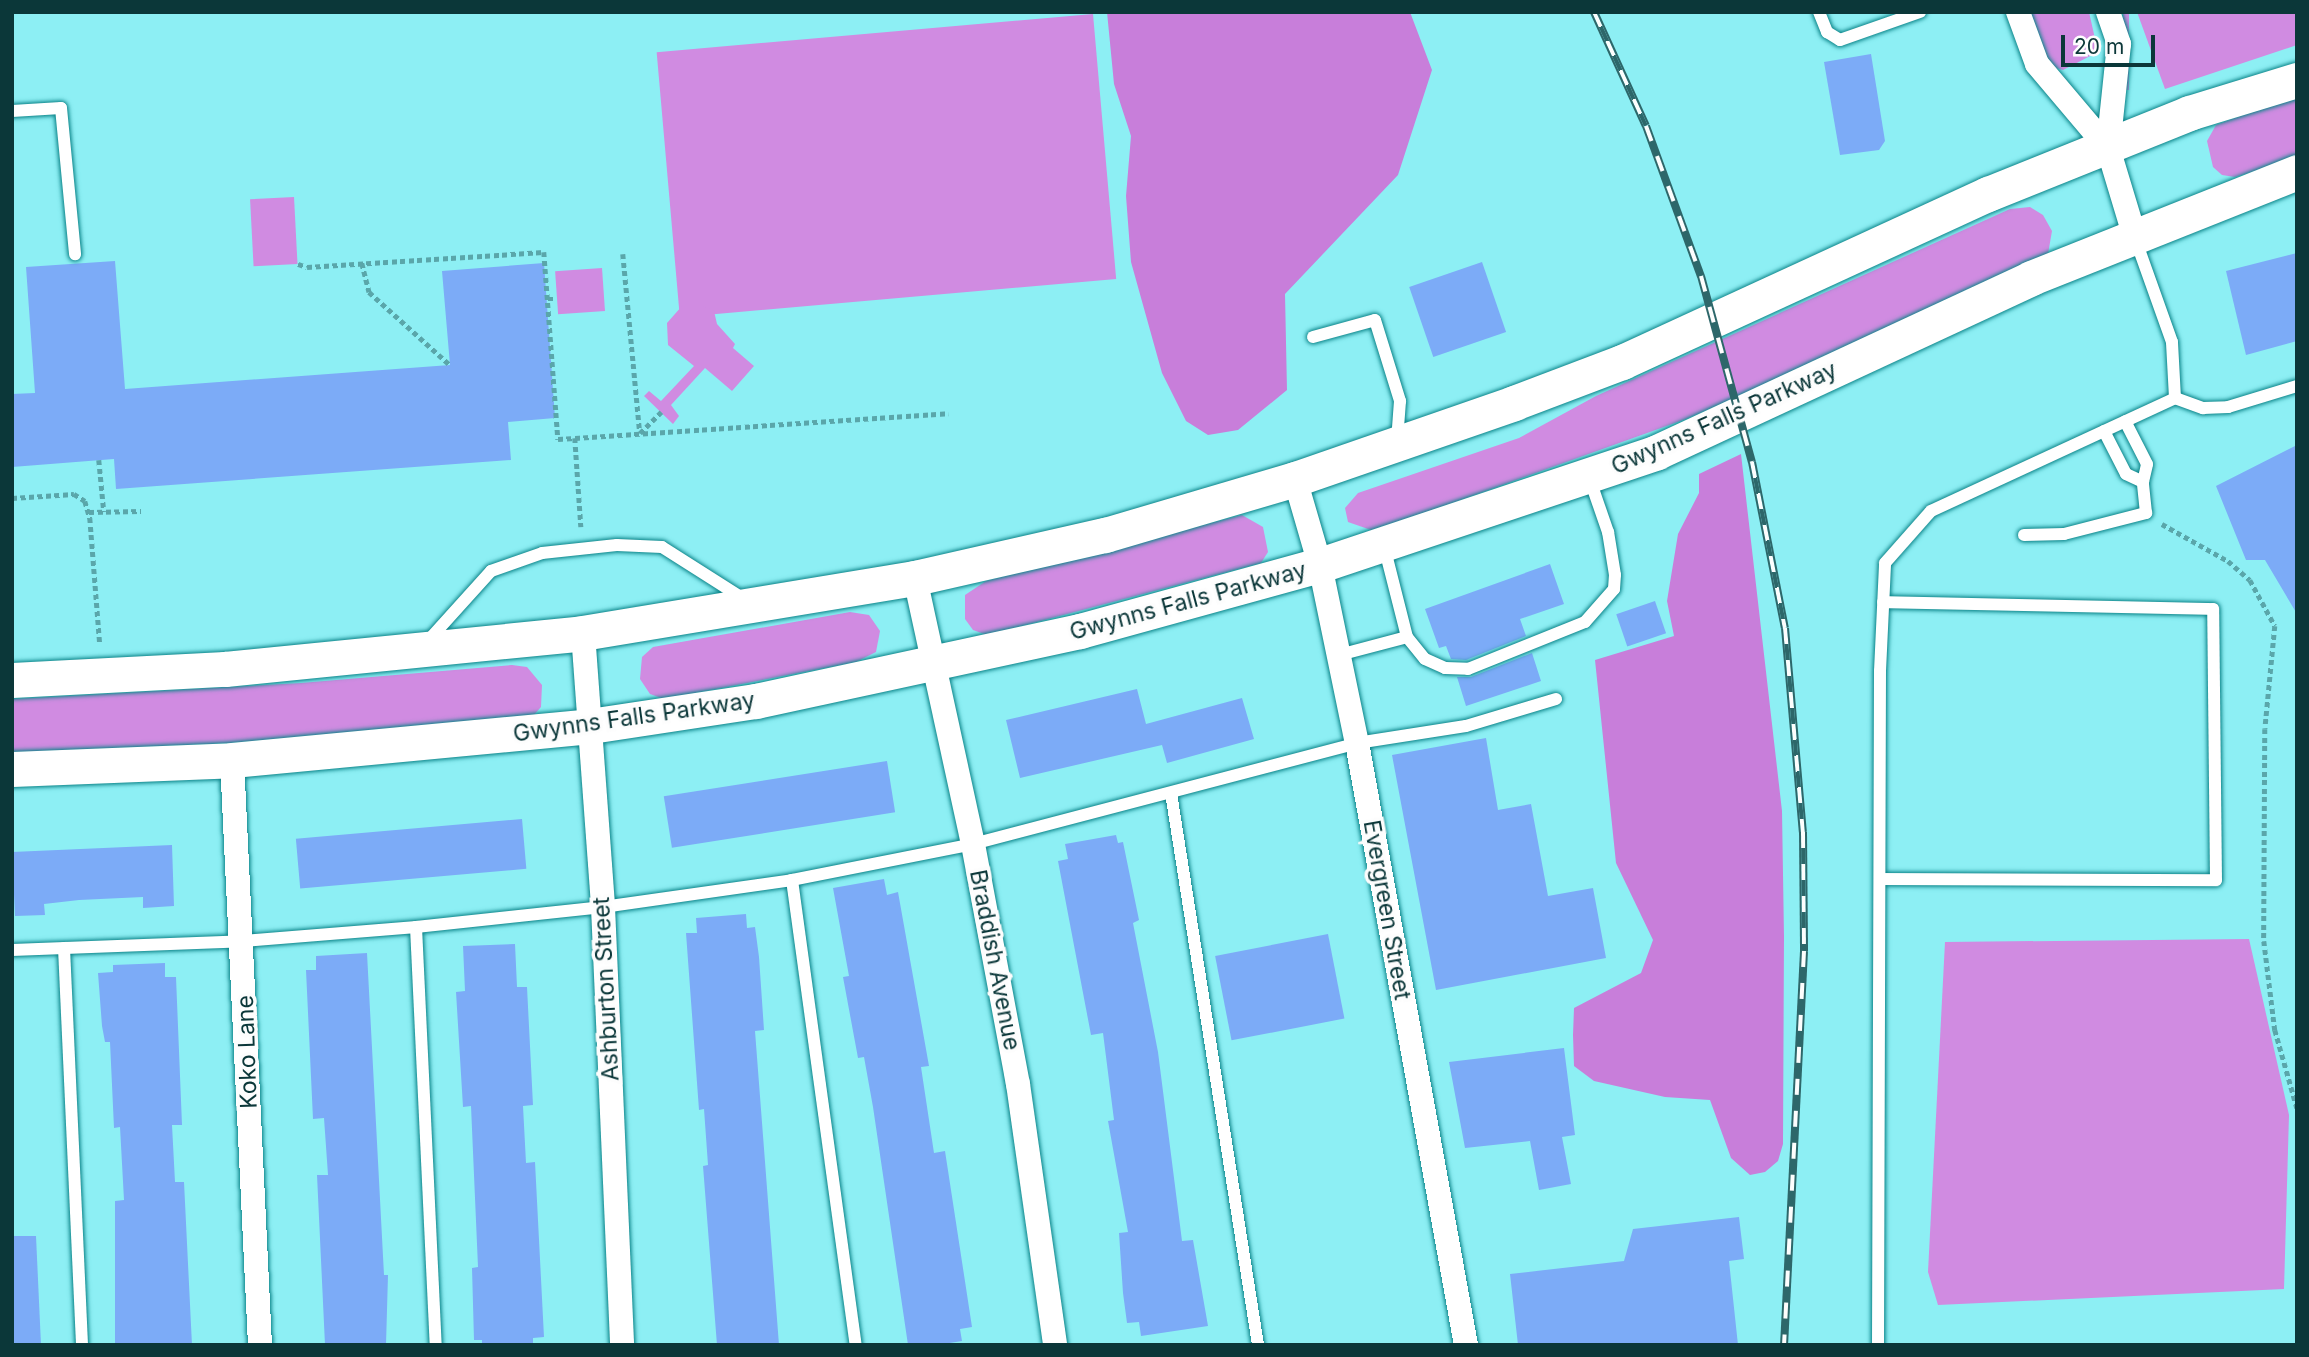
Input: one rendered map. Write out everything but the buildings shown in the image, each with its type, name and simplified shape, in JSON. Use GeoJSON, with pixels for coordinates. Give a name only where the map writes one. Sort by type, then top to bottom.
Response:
{"type":"FeatureCollection","features":[{"type":"Feature","properties":{"kind":"main road"},"geometry":{"type":"LineString","coordinates":[[12,680],[225,669],[583,633],[759,607],[915,578],[1105,535],[1295,479],[1397,445],[1622,362],[1887,237],[2189,113],[2297,80]]}},
{"type":"Feature","properties":{"kind":"main road","name":"Gwynns Falls Parkway"},"geometry":{"type":"LineString","coordinates":[[12,769],[232,760],[590,726],[756,701],[934,666],[1321,565],[1588,476],[1692,436],[2134,234],[2297,172]]}},
{"type":"Feature","properties":{"kind":"street"},"geometry":{"type":"LineString","coordinates":[[2018,12],[2037,64],[2108,148]]}},
{"type":"Feature","properties":{"kind":"street"},"geometry":{"type":"LineString","coordinates":[[2108,12],[2119,44],[2108,148],[2134,234]]}},
{"type":"Feature","properties":{"kind":"street","name":"Evergreen Street"},"geometry":{"type":"LineString","coordinates":[[1295,479],[1321,565],[1357,743],[1466,1345]]}},
{"type":"Feature","properties":{"kind":"street","name":"Braddish Avenue"},"geometry":{"type":"LineString","coordinates":[[915,578],[973,844],[1018,1084],[1055,1345]]}},
{"type":"Feature","properties":{"kind":"street","name":"Ashburton Street"},"geometry":{"type":"LineString","coordinates":[[583,633],[603,907],[622,1345]]}},
{"type":"Feature","properties":{"kind":"street","name":"Koko Lane"},"geometry":{"type":"LineString","coordinates":[[232,760],[243,940],[260,1345]]}},
{"type":"Feature","properties":{"kind":"lane"},"geometry":{"type":"LineString","coordinates":[[1819,12],[1827,32],[1840,40],[1920,12]]}},
{"type":"Feature","properties":{"kind":"lane"},"geometry":{"type":"LineString","coordinates":[[12,111],[61,108],[75,254]]}},
{"type":"Feature","properties":{"kind":"lane"},"geometry":{"type":"LineString","coordinates":[[2134,234],[2172,342],[2175,398]]}},
{"type":"Feature","properties":{"kind":"lane"},"geometry":{"type":"LineString","coordinates":[[1313,337],[1375,320],[1400,401],[1397,445]]}},
{"type":"Feature","properties":{"kind":"lane"},"geometry":{"type":"LineString","coordinates":[[1878,1345],[1880,879],[1885,563],[1931,511],[2175,398],[2203,408],[2228,407],[2297,386]]}},
{"type":"Feature","properties":{"kind":"lane"},"geometry":{"type":"LineString","coordinates":[[2024,535],[2064,534],[2146,513],[2143,482],[2147,464],[2125,421]]}},
{"type":"Feature","properties":{"kind":"lane"},"geometry":{"type":"LineString","coordinates":[[2104,431],[2126,474],[2143,482]]}},
{"type":"Feature","properties":{"kind":"lane"},"geometry":{"type":"LineString","coordinates":[[1383,545],[1407,637],[1426,659],[1445,668],[1468,669],[1585,622],[1614,589],[1615,575],[1608,533],[1588,476]]}},
{"type":"Feature","properties":{"kind":"lane"},"geometry":{"type":"LineString","coordinates":[[419,651],[491,570],[520,557],[585,547],[642,544],[662,547],[759,607]]}},
{"type":"Feature","properties":{"kind":"lane"},"geometry":{"type":"LineString","coordinates":[[1880,879],[2216,880],[2213,609],[1883,602]]}},
{"type":"Feature","properties":{"kind":"lane"},"geometry":{"type":"LineString","coordinates":[[1339,655],[1407,637]]}},
{"type":"Feature","properties":{"kind":"lane"},"geometry":{"type":"LineString","coordinates":[[12,950],[243,940],[416,927],[603,907],[792,880],[973,844],[1357,743],[1466,726],[1556,699]]}},
{"type":"Feature","properties":{"kind":"lane"},"geometry":{"type":"LineString","coordinates":[[1171,793],[1258,1345]]}},
{"type":"Feature","properties":{"kind":"lane"},"geometry":{"type":"LineString","coordinates":[[792,880],[856,1345]]}},
{"type":"Feature","properties":{"kind":"lane"},"geometry":{"type":"LineString","coordinates":[[416,927],[436,1345]]}},
{"type":"Feature","properties":{"kind":"lane"},"geometry":{"type":"LineString","coordinates":[[64,948],[82,1345]]}},
{"type":"Feature","properties":{"kind":"path"},"geometry":{"type":"LineString","coordinates":[[298,264],[362,263],[544,252],[558,439],[948,413]]}},
{"type":"Feature","properties":{"kind":"path"},"geometry":{"type":"LineString","coordinates":[[624,254],[640,433]]}},
{"type":"Feature","properties":{"kind":"path"},"geometry":{"type":"LineString","coordinates":[[362,263],[365,283],[376,299],[450,365]]}},
{"type":"Feature","properties":{"kind":"path"},"geometry":{"type":"LineString","coordinates":[[548,299],[557,299]]}},
{"type":"Feature","properties":{"kind":"path"},"geometry":{"type":"LineString","coordinates":[[640,433],[661,412]]}},
{"type":"Feature","properties":{"kind":"path"},"geometry":{"type":"LineString","coordinates":[[576,438],[581,527]]}},
{"type":"Feature","properties":{"kind":"path"},"geometry":{"type":"LineString","coordinates":[[99,460],[104,512]]}},
{"type":"Feature","properties":{"kind":"path"},"geometry":{"type":"LineString","coordinates":[[12,498],[74,494],[89,512],[100,644]]}},
{"type":"Feature","properties":{"kind":"path"},"geometry":{"type":"LineString","coordinates":[[89,512],[141,511]]}},
{"type":"Feature","properties":{"kind":"path"},"geometry":{"type":"LineString","coordinates":[[2146,513],[2242,574],[2275,626],[2265,729],[2264,941],[2275,1030],[2297,1108]]}},
{"type":"Feature","properties":{"kind":"shaded area"},"geometry":{"type":"Polygon","coordinates":[[[1107,12],[1410,12],[1432,70],[1398,175],[1285,294],[1287,390],[1238,430],[1208,435],[1186,421],[1162,373],[1131,262],[1126,196],[1131,136],[1114,84],[1107,12]]]}},
{"type":"Feature","properties":{"kind":"shaded area"},"geometry":{"type":"Polygon","coordinates":[[[2028,12],[2089,12],[2098,52],[2063,70],[2050,66],[2028,12]]]}},
{"type":"Feature","properties":{"kind":"shaded area"},"geometry":{"type":"Polygon","coordinates":[[[2123,12],[2129,12],[2129,90],[2123,90],[2123,12]]]}},
{"type":"Feature","properties":{"kind":"shaded area"},"geometry":{"type":"Polygon","coordinates":[[[2137,12],[2297,12],[2297,45],[2165,89],[2137,12]]]}},
{"type":"Feature","properties":{"kind":"shaded area"},"geometry":{"type":"Polygon","coordinates":[[[1093,14],[1116,279],[680,317],[657,52],[1093,14]]]}},
{"type":"Feature","properties":{"kind":"shaded area"},"geometry":{"type":"Polygon","coordinates":[[[2297,95],[2297,158],[2235,177],[2222,175],[2213,167],[2207,141],[2216,125],[2297,95]]]}},
{"type":"Feature","properties":{"kind":"shaded area"},"geometry":{"type":"Polygon","coordinates":[[[294,197],[298,264],[254,266],[250,199],[294,197]]]}},
{"type":"Feature","properties":{"kind":"shaded area"},"geometry":{"type":"Polygon","coordinates":[[[2030,207],[2043,215],[2052,231],[2048,254],[1826,358],[1686,419],[1433,510],[1371,530],[1348,522],[1345,508],[1358,493],[1519,438],[1596,396],[2010,209],[2030,207]]]}},
{"type":"Feature","properties":{"kind":"shaded area"},"geometry":{"type":"Polygon","coordinates":[[[602,268],[605,311],[558,314],[555,271],[602,268]]]}},
{"type":"Feature","properties":{"kind":"shaded area"},"geometry":{"type":"Polygon","coordinates":[[[682,306],[703,306],[714,311],[717,324],[735,344],[733,348],[754,366],[732,391],[705,368],[671,405],[679,416],[673,424],[644,396],[649,391],[661,401],[694,366],[668,345],[667,323],[682,306]]]}},
{"type":"Feature","properties":{"kind":"shaded area"},"geometry":{"type":"Polygon","coordinates":[[[1741,454],[1782,811],[1784,937],[1783,1144],[1778,1161],[1765,1172],[1750,1175],[1731,1158],[1710,1100],[1665,1097],[1594,1081],[1574,1066],[1573,1035],[1574,1008],[1641,973],[1653,940],[1616,863],[1595,660],[1674,636],[1667,601],[1678,534],[1699,493],[1699,474],[1741,454]]]}},
{"type":"Feature","properties":{"kind":"shaded area"},"geometry":{"type":"Polygon","coordinates":[[[1242,515],[1263,527],[1268,552],[1261,563],[987,635],[973,630],[965,619],[965,595],[986,581],[1242,515]]]}},
{"type":"Feature","properties":{"kind":"shaded area"},"geometry":{"type":"Polygon","coordinates":[[[850,612],[869,615],[880,631],[876,652],[856,662],[664,699],[650,694],[640,679],[642,657],[653,647],[850,612]]]}},
{"type":"Feature","properties":{"kind":"shaded area"},"geometry":{"type":"Polygon","coordinates":[[[512,665],[527,667],[542,685],[541,707],[533,716],[231,743],[12,753],[12,699],[301,683],[512,665]]]}},
{"type":"Feature","properties":{"kind":"shaded area"},"geometry":{"type":"Polygon","coordinates":[[[2249,939],[2289,1115],[2284,1289],[1938,1305],[1928,1272],[1945,942],[2249,939]]]}},
{"type":"Feature","properties":{"kind":"railway"},"geometry":{"type":"LineString","coordinates":[[1594,12],[1646,126],[1701,276],[1752,462],[1785,628],[1803,832],[1804,951],[1784,1345]]}}]}
